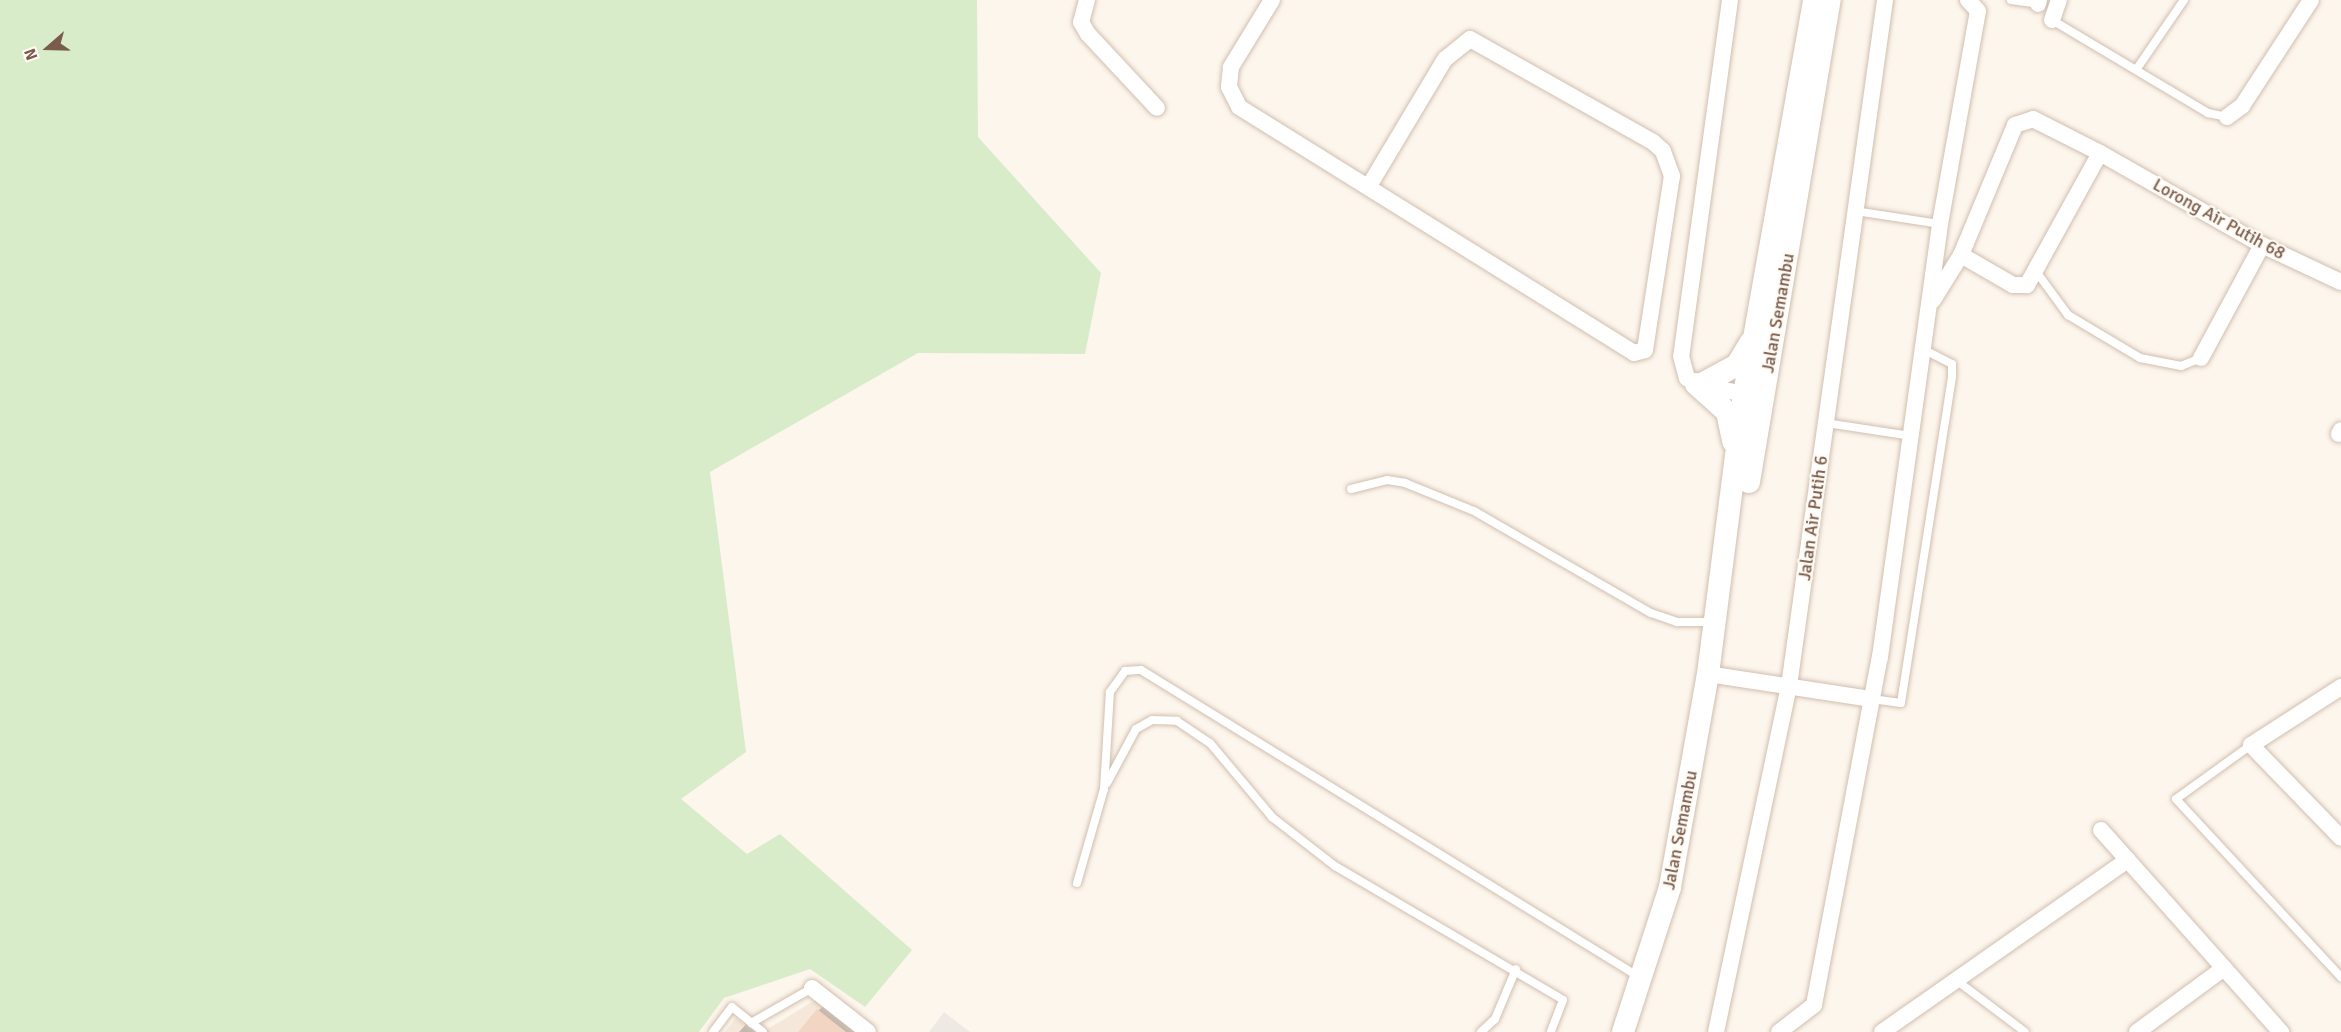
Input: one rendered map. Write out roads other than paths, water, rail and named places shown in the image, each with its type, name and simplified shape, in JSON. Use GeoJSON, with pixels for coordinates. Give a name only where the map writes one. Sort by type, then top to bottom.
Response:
{"type":"FeatureCollection","features":[{"type":"Feature","properties":{"kind":"main road","name":"Jalan Semambu"},"geometry":{"type":"LineString","coordinates":[[1623,1032],[1644,980],[1670,887],[1708,674],[1737,469],[1744,394],[1760,321],[1814,0]]}},
{"type":"Feature","properties":{"kind":"main road","name":"Jalan Semambu"},"geometry":{"type":"LineString","coordinates":[[1715,622],[1729,593],[1830,0]]}},
{"type":"Feature","properties":{"kind":"main road"},"geometry":{"type":"LineString","coordinates":[[1737,469],[1727,412],[1698,384],[1737,365],[1760,321]]}},
{"type":"Feature","properties":{"kind":"main road"},"geometry":{"type":"LineString","coordinates":[[1760,417],[1744,394],[1766,380]]}},
{"type":"Feature","properties":{"kind":"street"},"geometry":{"type":"LineString","coordinates":[[1087,0],[1081,21],[1088,34],[1157,108]]}},
{"type":"Feature","properties":{"kind":"street"},"geometry":{"type":"LineString","coordinates":[[1272,0],[1231,67],[1233,98],[1250,116],[1370,186],[1634,353],[1645,350],[1671,176],[1663,151],[1653,142],[1470,39],[1445,59],[1370,186]]}},
{"type":"Feature","properties":{"kind":"street"},"geometry":{"type":"LineString","coordinates":[[1730,0],[1681,356],[1687,378],[1698,384],[1744,394]]}},
{"type":"Feature","properties":{"kind":"street","name":"Jalan Air Putih 6"},"geometry":{"type":"LineString","coordinates":[[1716,1032],[1789,686],[1885,0]]}},
{"type":"Feature","properties":{"kind":"street"},"geometry":{"type":"LineString","coordinates":[[1779,1032],[1814,1005],[1872,699],[1940,224],[1978,11],[1968,0]]}},
{"type":"Feature","properties":{"kind":"street"},"geometry":{"type":"LineString","coordinates":[[2052,20],[2059,0]]}},
{"type":"Feature","properties":{"kind":"street"},"geometry":{"type":"LineString","coordinates":[[2227,117],[2242,106],[2311,0]]}},
{"type":"Feature","properties":{"kind":"street","name":"Lorong Air Putih 68"},"geometry":{"type":"LineString","coordinates":[[1929,308],[1961,255],[2015,125],[2033,119],[2100,153],[2262,245],[2341,282]]}},
{"type":"Feature","properties":{"kind":"street"},"geometry":{"type":"LineString","coordinates":[[1961,255],[2020,287],[2038,274],[2100,153]]}},
{"type":"Feature","properties":{"kind":"street"},"geometry":{"type":"LineString","coordinates":[[2200,358],[2262,245]]}},
{"type":"Feature","properties":{"kind":"street"},"geometry":{"type":"LineString","coordinates":[[1708,674],[1872,699]]}},
{"type":"Feature","properties":{"kind":"street"},"geometry":{"type":"LineString","coordinates":[[2339,692],[2251,745],[2341,838]]}},
{"type":"Feature","properties":{"kind":"street"},"geometry":{"type":"LineString","coordinates":[[2101,830],[2280,1032]]}},
{"type":"Feature","properties":{"kind":"street"},"geometry":{"type":"LineString","coordinates":[[1882,1032],[2128,860]]}},
{"type":"Feature","properties":{"kind":"street"},"geometry":{"type":"LineString","coordinates":[[2137,1032],[2224,968]]}},
{"type":"Feature","properties":{"kind":"street"},"geometry":{"type":"LineString","coordinates":[[812,988],[868,1032]]}},
{"type":"Feature","properties":{"kind":"street"},"geometry":{"type":"LineString","coordinates":[[1896,1022],[1910,1032]]}},
{"type":"Feature","properties":{"kind":"lane"},"geometry":{"type":"LineString","coordinates":[[2011,0],[2039,2]]}},
{"type":"Feature","properties":{"kind":"lane"},"geometry":{"type":"LineString","coordinates":[[2136,70],[2184,0]]}},
{"type":"Feature","properties":{"kind":"lane"},"geometry":{"type":"LineString","coordinates":[[2052,20],[2208,113],[2227,117]]}},
{"type":"Feature","properties":{"kind":"lane"},"geometry":{"type":"LineString","coordinates":[[1855,211],[1940,224]]}},
{"type":"Feature","properties":{"kind":"lane"},"geometry":{"type":"LineString","coordinates":[[2038,274],[2068,315],[2139,358],[2181,366],[2200,358]]}},
{"type":"Feature","properties":{"kind":"lane"},"geometry":{"type":"LineString","coordinates":[[1872,699],[1900,703],[1952,376],[1952,364],[1923,349]]}},
{"type":"Feature","properties":{"kind":"lane"},"geometry":{"type":"LineString","coordinates":[[1826,423],[1911,436]]}},
{"type":"Feature","properties":{"kind":"lane"},"geometry":{"type":"LineString","coordinates":[[1351,489],[1387,480],[1405,483],[1474,511],[1651,613],[1677,622],[1715,622]]}},
{"type":"Feature","properties":{"kind":"lane"},"geometry":{"type":"LineString","coordinates":[[1104,789],[1110,692],[1125,671],[1141,670],[1644,980]]}},
{"type":"Feature","properties":{"kind":"lane"},"geometry":{"type":"LineString","coordinates":[[1077,883],[1104,789],[1136,729],[1152,720],[1177,721],[1210,743],[1272,817],[1335,866],[1516,969],[1563,1000],[1551,1032]]}},
{"type":"Feature","properties":{"kind":"lane"},"geometry":{"type":"LineString","coordinates":[[2251,745],[2175,799],[2341,977]]}},
{"type":"Feature","properties":{"kind":"lane"},"geometry":{"type":"LineString","coordinates":[[1481,1032],[1495,1019],[1516,969]]}},
{"type":"Feature","properties":{"kind":"lane"},"geometry":{"type":"LineString","coordinates":[[1956,980],[2025,1032]]}},
{"type":"Feature","properties":{"kind":"lane"},"geometry":{"type":"LineString","coordinates":[[751,1023],[812,988]]}},
{"type":"Feature","properties":{"kind":"lane"},"geometry":{"type":"LineString","coordinates":[[713,1032],[732,1007],[763,1032]]}}]}
